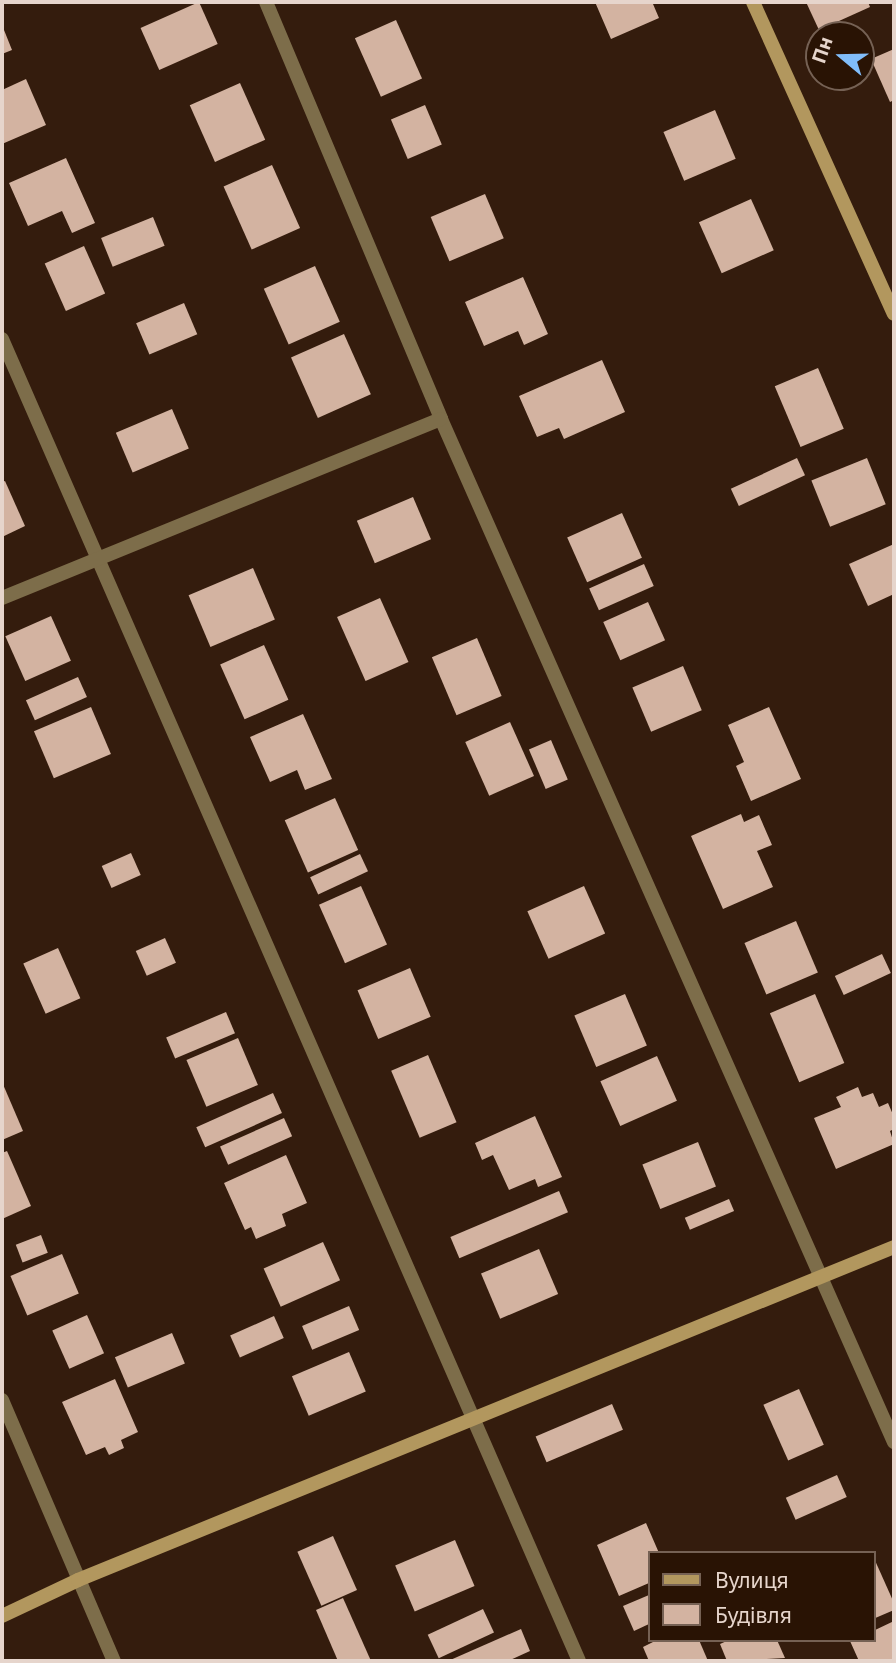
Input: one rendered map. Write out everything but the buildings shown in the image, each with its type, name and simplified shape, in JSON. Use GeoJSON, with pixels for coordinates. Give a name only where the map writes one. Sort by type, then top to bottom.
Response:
{"type":"FeatureCollection","features":[{"type":"Feature","properties":{"kind":"main road"},"geometry":{"type":"LineString","coordinates":[[753,2],[894,314]]}},
{"type":"Feature","properties":{"kind":"main road"},"geometry":{"type":"LineString","coordinates":[[2,1616],[78,1580],[473,1422],[894,1247]]}},
{"type":"Feature","properties":{"kind":"street"},"geometry":{"type":"LineString","coordinates":[[266,2],[441,419],[894,1441]]}},
{"type":"Feature","properties":{"kind":"street"},"geometry":{"type":"LineString","coordinates":[[2,340],[579,1661]]}},
{"type":"Feature","properties":{"kind":"street"},"geometry":{"type":"LineString","coordinates":[[2,598],[96,557],[314,474],[441,419]]}},
{"type":"Feature","properties":{"kind":"street"},"geometry":{"type":"LineString","coordinates":[[2,1400],[114,1661]]}}]}
